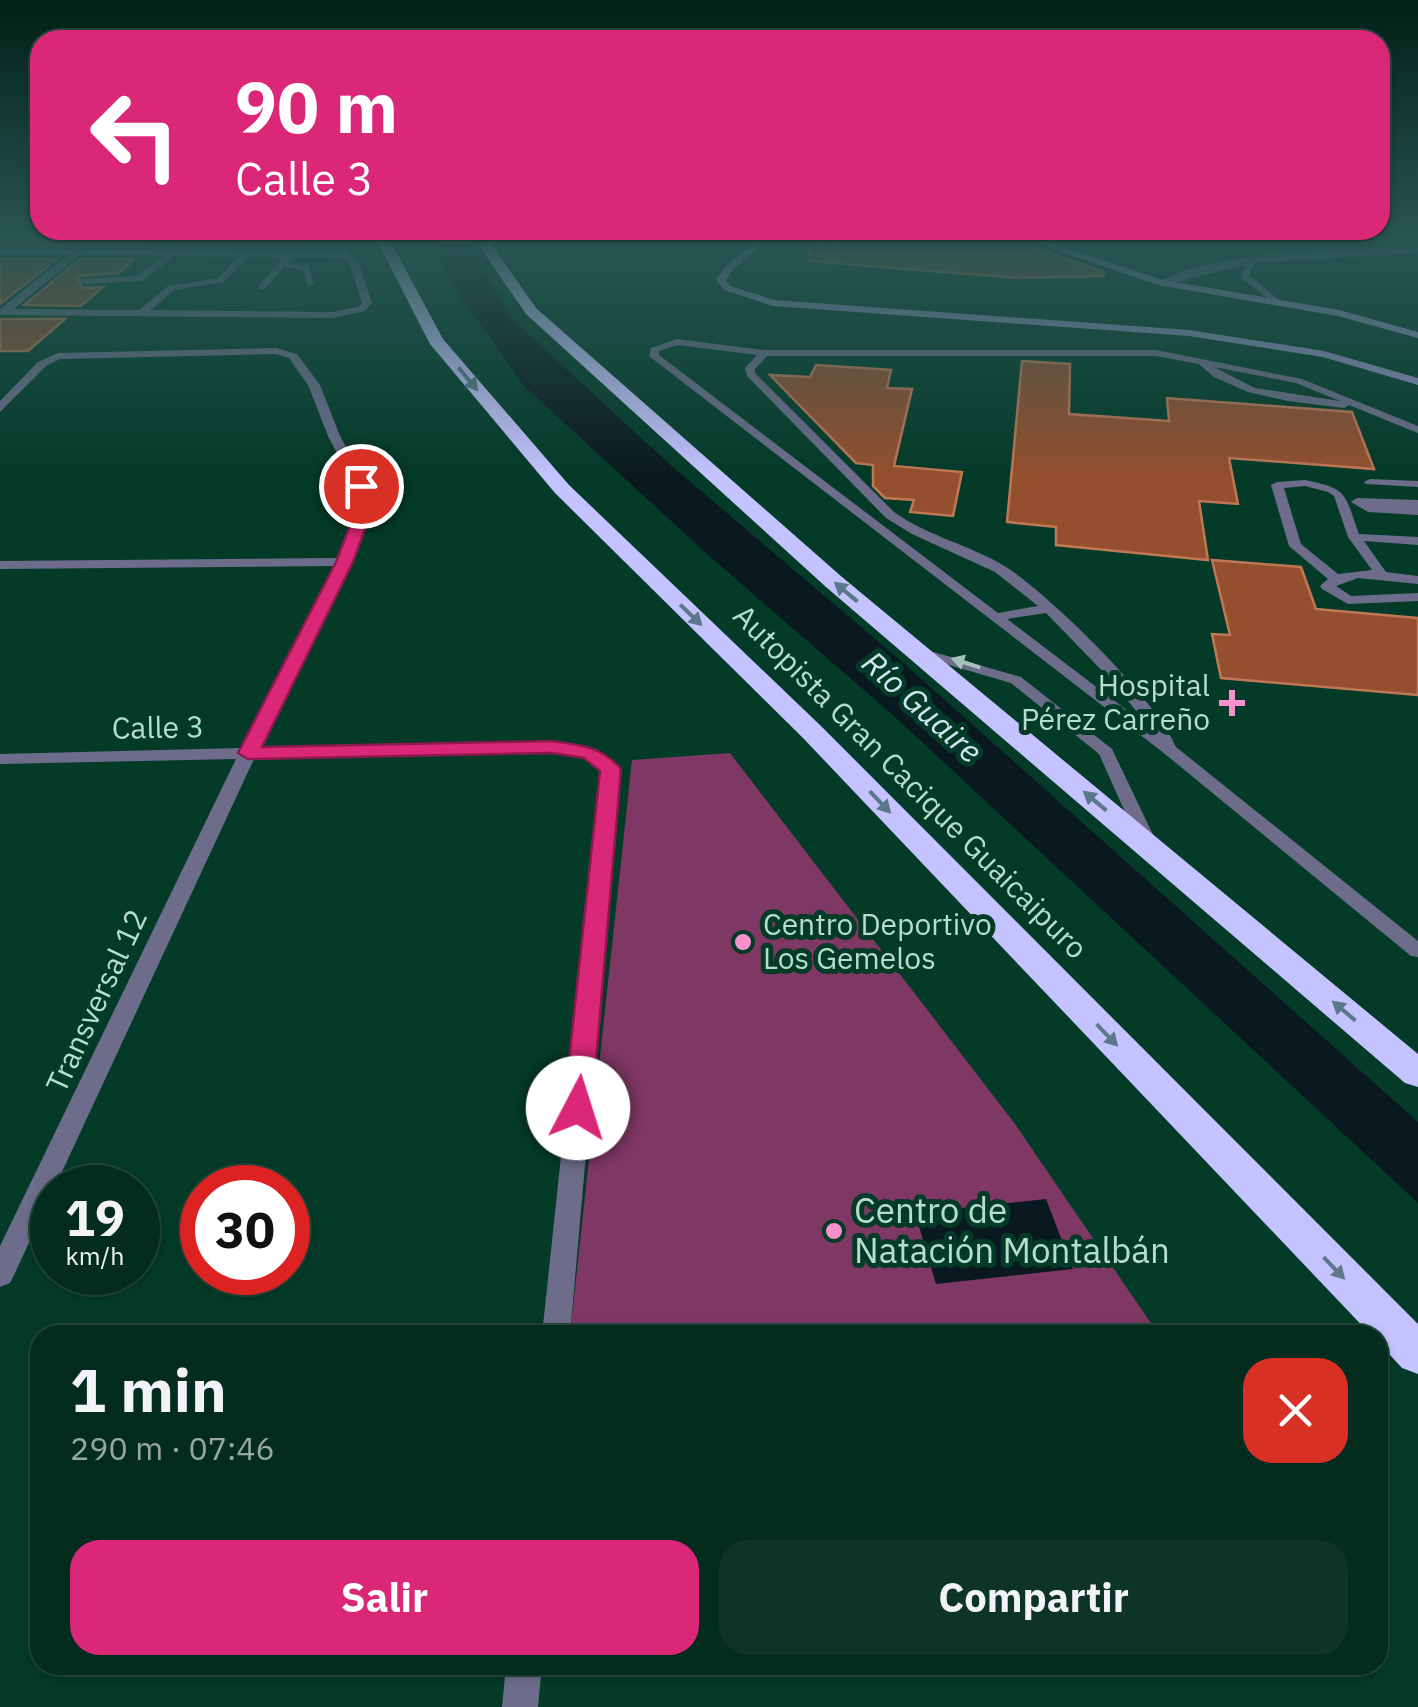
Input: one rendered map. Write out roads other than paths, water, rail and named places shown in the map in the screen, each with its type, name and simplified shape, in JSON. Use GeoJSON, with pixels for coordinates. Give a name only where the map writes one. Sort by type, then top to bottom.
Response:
{"type":"FeatureCollection","features":[{"type":"Feature","properties":{"kind":"highway","name":"Autopista Gran Cacique Guaicaipuro"},"geometry":{"type":"LineString","coordinates":[[423,317],[436,341],[562,489],[812,732],[1418,1354]]}},
{"type":"Feature","properties":{"kind":"highway"},"geometry":{"type":"LineString","coordinates":[[537,317],[916,651],[1418,1074]]}},
{"type":"Feature","properties":{"kind":"main road"},"geometry":{"type":"LineString","coordinates":[[939,317],[1244,340],[1324,354],[1418,382]]}},
{"type":"Feature","properties":{"kind":"main road"},"geometry":{"type":"LineString","coordinates":[[1352,317],[1418,335]]}},
{"type":"Feature","properties":{"kind":"street","name":"Transversal 12"},"geometry":{"type":"LineString","coordinates":[[0,408],[42,364],[58,356],[254,350],[292,356],[314,385],[334,436],[361,486],[361,518],[344,562],[248,753],[0,1275]]}},
{"type":"Feature","properties":{"kind":"street"},"geometry":{"type":"LineString","coordinates":[[0,565],[344,562]]}},
{"type":"Feature","properties":{"kind":"street","name":"Calle 3"},"geometry":{"type":"LineString","coordinates":[[0,759],[552,747],[590,752],[610,769],[557,1325]]}},
{"type":"Feature","properties":{"kind":"street"},"geometry":{"type":"LineString","coordinates":[[520,1707],[523,1675]]}},
{"type":"Feature","properties":{"kind":"lane"},"geometry":{"type":"LineString","coordinates":[[1418,430],[1299,381],[1200,359],[1125,351],[764,353],[677,342],[654,350],[654,356],[1171,751],[1418,950]]}},
{"type":"Feature","properties":{"kind":"lane"},"geometry":{"type":"LineString","coordinates":[[764,353],[750,368],[750,374],[890,515],[912,532],[996,567],[1020,582],[1160,727],[1171,751]]}},
{"type":"Feature","properties":{"kind":"lane"},"geometry":{"type":"LineString","coordinates":[[1200,359],[1210,370],[1261,394],[1372,408]]}},
{"type":"Feature","properties":{"kind":"lane"},"geometry":{"type":"LineString","coordinates":[[1370,482],[1418,484]]}},
{"type":"Feature","properties":{"kind":"lane"},"geometry":{"type":"LineString","coordinates":[[1382,576],[1354,537],[1339,495],[1305,483],[1277,486],[1295,546],[1334,578],[1382,576],[1418,580]]}},
{"type":"Feature","properties":{"kind":"lane"},"geometry":{"type":"LineString","coordinates":[[1399,540],[1401,532],[1418,533]]}},
{"type":"Feature","properties":{"kind":"lane"},"geometry":{"type":"LineString","coordinates":[[1354,537],[1418,541]]}},
{"type":"Feature","properties":{"kind":"lane"},"geometry":{"type":"LineString","coordinates":[[1334,578],[1327,586],[1348,600],[1418,598]]}},
{"type":"Feature","properties":{"kind":"lane"},"geometry":{"type":"LineString","coordinates":[[996,617],[1046,608]]}},
{"type":"Feature","properties":{"kind":"lane"},"geometry":{"type":"LineString","coordinates":[[916,651],[1016,680],[1106,752],[1149,846]]}},
{"type":"Feature","properties":{"kind":"water","name":"Río Guaire"},"geometry":{"type":"Polygon","coordinates":[[[475,317],[511,317],[675,469],[901,661],[1418,1122],[1418,1203],[894,716],[707,554],[523,385],[475,317]]]}},
{"type":"Feature","properties":{"kind":"water"},"geometry":{"type":"Polygon","coordinates":[[[1046,1199],[1073,1269],[936,1284],[915,1213],[1046,1199]]]}},
{"type":"Feature","properties":{"kind":"place","name":"Hospital Pérez Carreño"},"geometry":{"type":"Point","coordinates":[1232,703]}},
{"type":"Feature","properties":{"kind":"place","name":"Centro Deportivo Los Gemelos"},"geometry":{"type":"Point","coordinates":[743,942]}},
{"type":"Feature","properties":{"kind":"place","name":"Centro de Natación Montalbán"},"geometry":{"type":"Point","coordinates":[834,1231]}}]}
